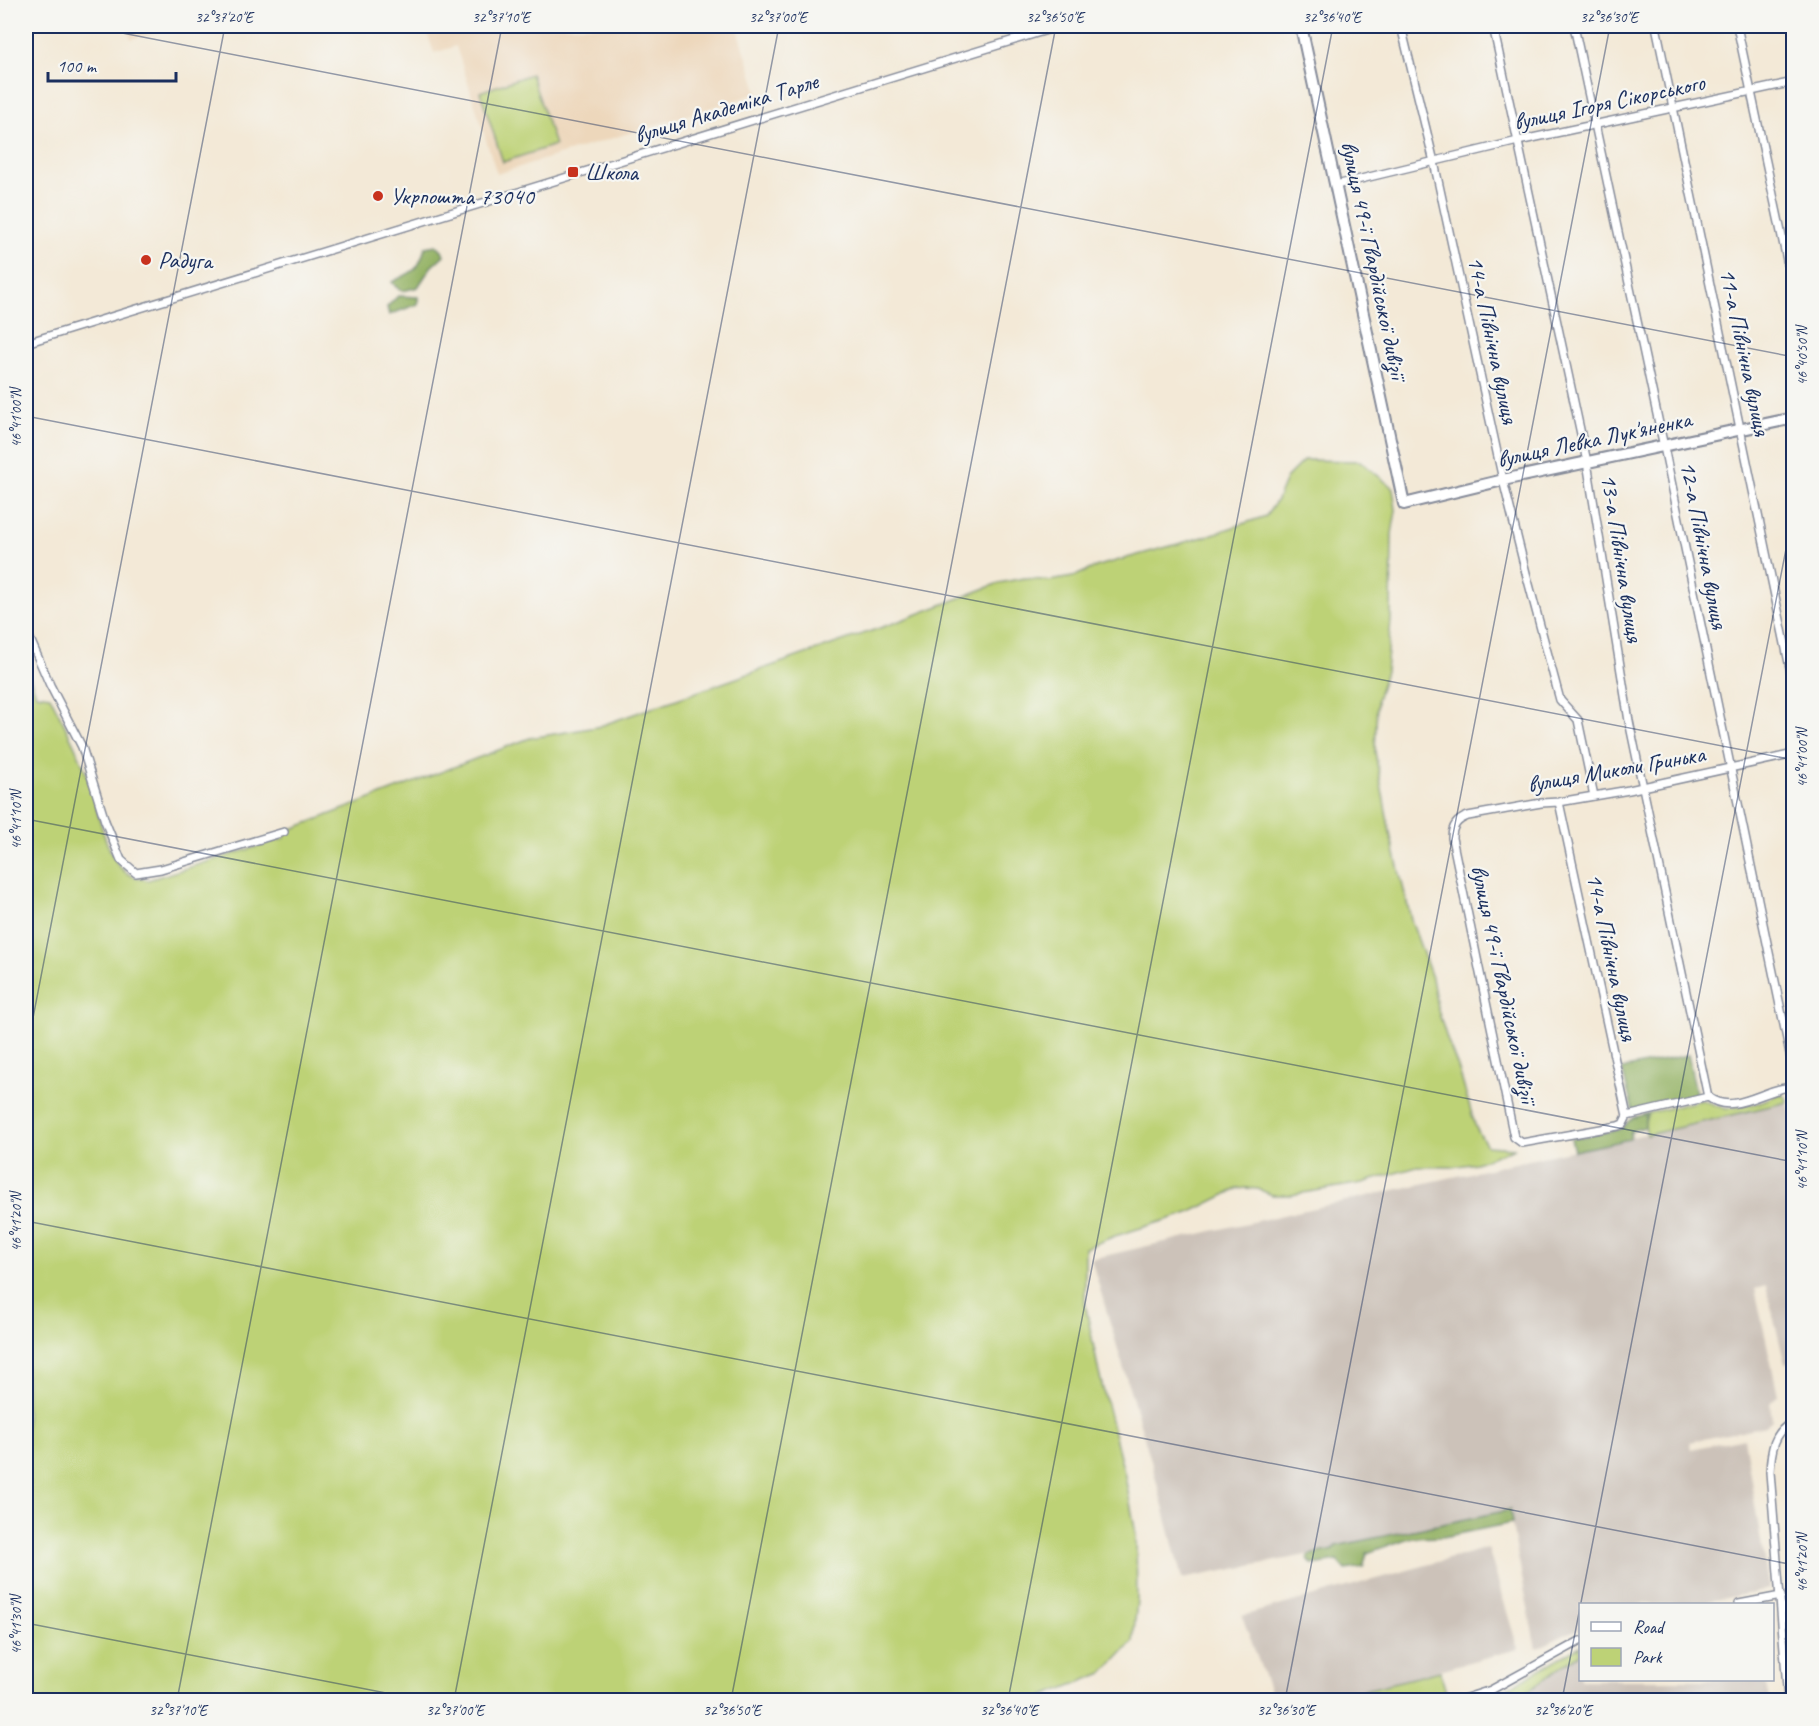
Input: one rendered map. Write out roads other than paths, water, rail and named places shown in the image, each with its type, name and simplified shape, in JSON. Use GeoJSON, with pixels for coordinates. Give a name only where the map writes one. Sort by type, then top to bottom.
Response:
{"type":"FeatureCollection","features":[{"type":"Feature","properties":{"kind":"street","name":"вулиця Академіка Тарле"},"geometry":{"type":"LineString","coordinates":[[26,344],[1060,26]]}},
{"type":"Feature","properties":{"kind":"street","name":"вулиця 49-ї Гвардійської дивізії"},"geometry":{"type":"LineString","coordinates":[[1301,26],[1404,504]]}},
{"type":"Feature","properties":{"kind":"street","name":"14-а Північна вулиця"},"geometry":{"type":"LineString","coordinates":[[1401,26],[1434,162],[1503,480],[1560,700],[1578,720],[1594,796]]}},
{"type":"Feature","properties":{"kind":"street","name":"13-а Північна вулиця"},"geometry":{"type":"LineString","coordinates":[[1493,26],[1587,462],[1629,721],[1708,1097]]}},
{"type":"Feature","properties":{"kind":"street","name":"12-а Північна вулиця"},"geometry":{"type":"LineString","coordinates":[[1574,26],[1794,1073]]}},
{"type":"Feature","properties":{"kind":"street","name":"11-а Північна вулиця"},"geometry":{"type":"LineString","coordinates":[[1656,26],[1794,687]]}},
{"type":"Feature","properties":{"kind":"street"},"geometry":{"type":"LineString","coordinates":[[1737,26],[1794,293]]}},
{"type":"Feature","properties":{"kind":"street","name":"вулиця Ігоря Сікорського"},"geometry":{"type":"LineString","coordinates":[[1336,185],[1518,141],[1794,82]]}},
{"type":"Feature","properties":{"kind":"street","name":"вулиця Левка Лук'яненка"},"geometry":{"type":"LineString","coordinates":[[1404,504],[1503,480],[1794,418]]}},
{"type":"Feature","properties":{"kind":"street"},"geometry":{"type":"LineString","coordinates":[[26,630],[50,685],[82,747],[105,821],[121,860],[136,873],[161,869],[284,832]]}},
{"type":"Feature","properties":{"kind":"street","name":"вулиця Миколи Гринька"},"geometry":{"type":"LineString","coordinates":[[1452,832],[1457,822],[1468,816],[1594,796],[1794,754]]}},
{"type":"Feature","properties":{"kind":"street","name":"14-а Північна вулиця"},"geometry":{"type":"LineString","coordinates":[[1559,802],[1626,1118]]}},
{"type":"Feature","properties":{"kind":"street","name":"вулиця 49-ї Гвардійської дивізії"},"geometry":{"type":"LineString","coordinates":[[1452,832],[1515,1140],[1519,1143],[1618,1126],[1626,1118]]}},
{"type":"Feature","properties":{"kind":"street"},"geometry":{"type":"LineString","coordinates":[[1626,1118],[1708,1097],[1713,1101],[1737,1103],[1792,1087],[1794,1103]]}},
{"type":"Feature","properties":{"kind":"street"},"geometry":{"type":"LineString","coordinates":[[1788,1701],[1770,1459],[1776,1437],[1794,1421]]}},
{"type":"Feature","properties":{"kind":"street"},"geometry":{"type":"LineString","coordinates":[[1748,1603],[1781,1596]]}},
{"type":"Feature","properties":{"kind":"street"},"geometry":{"type":"LineString","coordinates":[[1460,1701],[1491,1690],[1579,1642]]}},
{"type":"Feature","properties":{"kind":"place","name":"Школа"},"geometry":{"type":"Point","coordinates":[573,172]}},
{"type":"Feature","properties":{"kind":"place","name":"Укрпошта 73040"},"geometry":{"type":"Point","coordinates":[378,196]}},
{"type":"Feature","properties":{"kind":"place","name":"Радуга"},"geometry":{"type":"Point","coordinates":[146,260]}}]}
